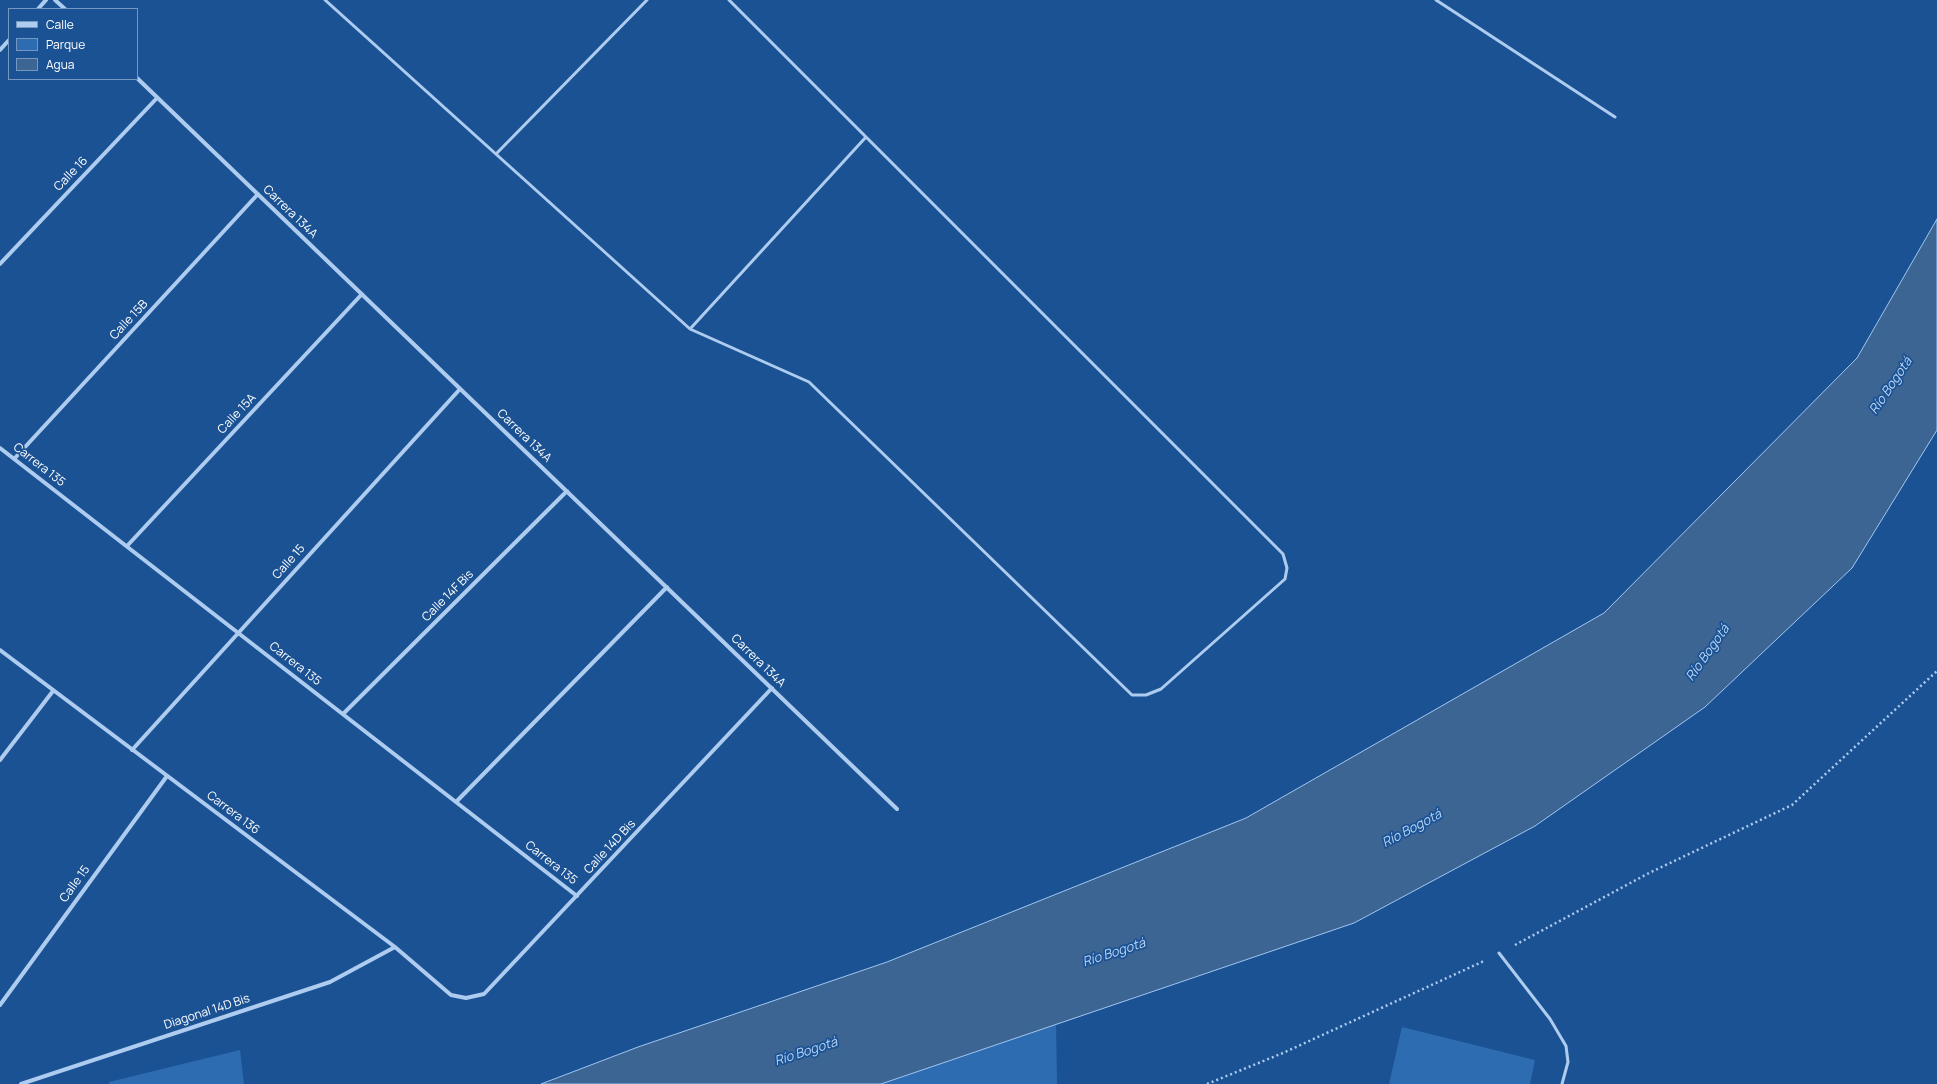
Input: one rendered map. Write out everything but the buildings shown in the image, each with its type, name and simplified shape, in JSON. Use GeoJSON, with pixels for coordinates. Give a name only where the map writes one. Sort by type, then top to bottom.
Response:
{"type":"FeatureCollection","features":[{"type":"Feature","properties":{"kind":"street"},"geometry":{"type":"LineString","coordinates":[[39,8],[46,0]]}},
{"type":"Feature","properties":{"kind":"street"},"geometry":{"type":"LineString","coordinates":[[55,0],[64,8]]}},
{"type":"Feature","properties":{"kind":"street"},"geometry":{"type":"LineString","coordinates":[[0,50],[8,41]]}},
{"type":"Feature","properties":{"kind":"street","name":"Carrera 134A"},"geometry":{"type":"LineString","coordinates":[[138,79],[897,809]]}},
{"type":"Feature","properties":{"kind":"street","name":"Calle 16"},"geometry":{"type":"LineString","coordinates":[[0,264],[158,98]]}},
{"type":"Feature","properties":{"kind":"street","name":"Calle 15B"},"geometry":{"type":"LineString","coordinates":[[14,459],[258,194]]}},
{"type":"Feature","properties":{"kind":"street","name":"Calle 15A"},"geometry":{"type":"LineString","coordinates":[[127,546],[362,294]]}},
{"type":"Feature","properties":{"kind":"street","name":"Calle 15"},"geometry":{"type":"LineString","coordinates":[[132,750],[460,389]]}},
{"type":"Feature","properties":{"kind":"street","name":"Carrera 135"},"geometry":{"type":"LineString","coordinates":[[0,448],[577,896]]}},
{"type":"Feature","properties":{"kind":"street","name":"Calle 14F Bis"},"geometry":{"type":"LineString","coordinates":[[343,714],[568,491]]}},
{"type":"Feature","properties":{"kind":"street"},"geometry":{"type":"LineString","coordinates":[[456,802],[667,587]]}},
{"type":"Feature","properties":{"kind":"street","name":"Carrera 136"},"geometry":{"type":"LineString","coordinates":[[0,650],[395,947],[451,995]]}},
{"type":"Feature","properties":{"kind":"street","name":"Calle 14D Bis"},"geometry":{"type":"LineString","coordinates":[[451,995],[466,998],[484,994],[772,688]]}},
{"type":"Feature","properties":{"kind":"street"},"geometry":{"type":"LineString","coordinates":[[0,760],[54,691]]}},
{"type":"Feature","properties":{"kind":"street","name":"Calle 15"},"geometry":{"type":"LineString","coordinates":[[0,1005],[167,776]]}},
{"type":"Feature","properties":{"kind":"street","name":"Diagonal 14D Bis"},"geometry":{"type":"LineString","coordinates":[[21,1084],[330,982],[395,947]]}},
{"type":"Feature","properties":{"kind":"lane"},"geometry":{"type":"LineString","coordinates":[[325,0],[690,329],[809,382],[1132,694],[1146,695],[1161,689],[1285,579],[1286,568],[1283,554],[729,0]]}},
{"type":"Feature","properties":{"kind":"lane"},"geometry":{"type":"LineString","coordinates":[[496,154],[647,0]]}},
{"type":"Feature","properties":{"kind":"lane"},"geometry":{"type":"LineString","coordinates":[[1436,0],[1615,117]]}},
{"type":"Feature","properties":{"kind":"lane"},"geometry":{"type":"LineString","coordinates":[[690,329],[866,137]]}},
{"type":"Feature","properties":{"kind":"lane"},"geometry":{"type":"LineString","coordinates":[[1499,953],[1550,1019],[1566,1046],[1568,1062],[1562,1084]]}},
{"type":"Feature","properties":{"kind":"path"},"geometry":{"type":"LineString","coordinates":[[1207,1084],[1290,1050],[1464,972],[1650,872],[1792,805],[1937,671]]}},
{"type":"Feature","properties":{"kind":"green space"},"geometry":{"type":"Polygon","coordinates":[[[1056,1023],[1057,1084],[881,1084],[1056,1023]]]}},
{"type":"Feature","properties":{"kind":"green space"},"geometry":{"type":"Polygon","coordinates":[[[1402,1027],[1535,1060],[1530,1084],[1389,1084],[1402,1027]]]}},
{"type":"Feature","properties":{"kind":"green space"},"geometry":{"type":"Polygon","coordinates":[[[240,1050],[244,1084],[109,1084],[109,1082],[240,1050]]]}},
{"type":"Feature","properties":{"kind":"water","name":"Río Bogotá"},"geometry":{"type":"Polygon","coordinates":[[[1937,219],[1937,430],[1852,568],[1705,707],[1535,826],[1354,923],[881,1084],[541,1084],[638,1047],[887,962],[1246,818],[1604,613],[1857,358],[1937,219]]]}}]}
